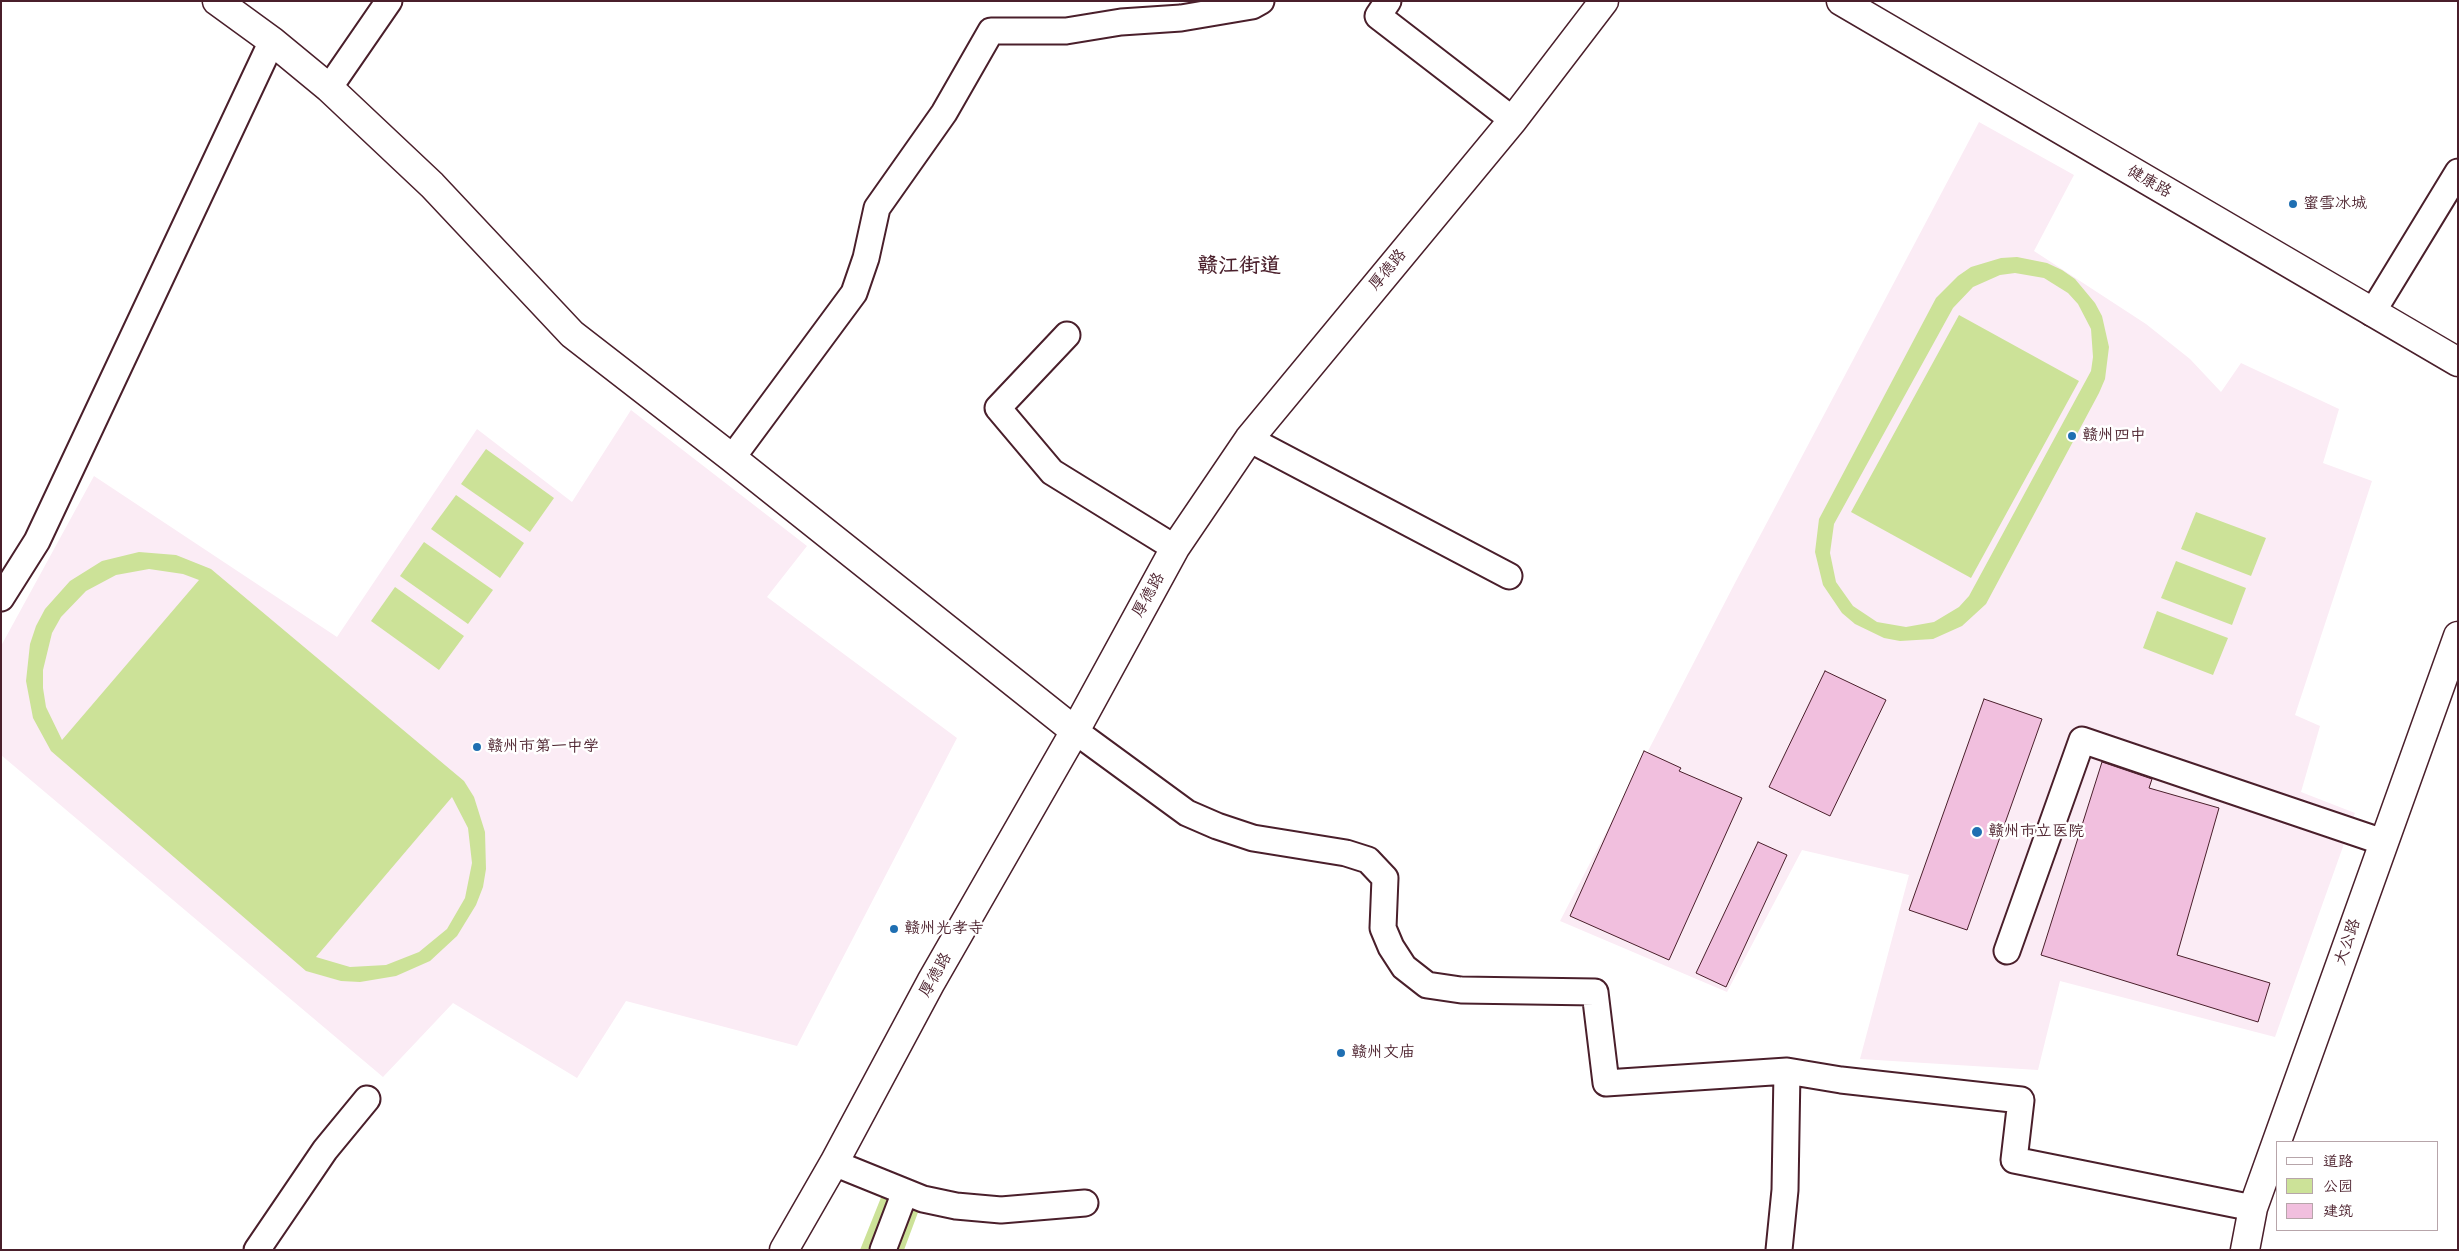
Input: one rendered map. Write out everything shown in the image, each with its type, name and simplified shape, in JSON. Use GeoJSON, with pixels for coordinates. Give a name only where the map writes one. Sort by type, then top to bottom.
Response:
{"type":"FeatureCollection","features":[{"type":"Feature","properties":{"kind":"street"},"geometry":{"type":"LineString","coordinates":[[217,1],[272,41],[329,88],[432,185],[572,334],[732,458],[1075,731],[1187,812],[1217,826],[1253,838],[1346,853],[1368,860],[1385,878],[1383,928],[1391,947],[1404,967],[1427,984],[1461,990],[1595,992],[1606,1083],[1787,1071],[1841,1080],[2022,1100],[2014,1160],[2254,1208]]}},
{"type":"Feature","properties":{"kind":"street"},"geometry":{"type":"LineString","coordinates":[[329,88],[389,1]]}},
{"type":"Feature","properties":{"kind":"street"},"geometry":{"type":"LineString","coordinates":[[732,458],[854,294],[866,258],[877,208],[944,113],[991,31],[1066,31],[1121,22],[1182,18],[1252,6],[1261,1]]}},
{"type":"Feature","properties":{"kind":"street"},"geometry":{"type":"LineString","coordinates":[[1388,1],[1378,16],[1514,120]]}},
{"type":"Feature","properties":{"kind":"street","name":"厚德路"},"geometry":{"type":"LineString","coordinates":[[784,1250],[834,1163],[932,982],[1075,731],[1175,548],[1249,439],[1514,120],[1604,1]]}},
{"type":"Feature","properties":{"kind":"street","name":"健康路"},"geometry":{"type":"LineString","coordinates":[[1841,1],[2458,362]]}},
{"type":"Feature","properties":{"kind":"street"},"geometry":{"type":"LineString","coordinates":[[1,598],[37,542],[272,41]]}},
{"type":"Feature","properties":{"kind":"street"},"geometry":{"type":"LineString","coordinates":[[2372,313],[2458,172]]}},
{"type":"Feature","properties":{"kind":"street"},"geometry":{"type":"LineString","coordinates":[[1067,335],[998,408],[1052,472],[1175,548]]}},
{"type":"Feature","properties":{"kind":"street"},"geometry":{"type":"LineString","coordinates":[[1249,439],[1508,576]]}},
{"type":"Feature","properties":{"kind":"street","name":"大公路"},"geometry":{"type":"LineString","coordinates":[[2278,1141],[2383,842],[2456,648]]}},
{"type":"Feature","properties":{"kind":"street"},"geometry":{"type":"LineString","coordinates":[[2007,951],[2082,740],[2383,842]]}},
{"type":"Feature","properties":{"kind":"street"},"geometry":{"type":"LineString","coordinates":[[1779,1250],[1785,1190],[1787,1071]]}},
{"type":"Feature","properties":{"kind":"street"},"geometry":{"type":"LineString","coordinates":[[257,1250],[324,1150],[367,1099]]}},
{"type":"Feature","properties":{"kind":"street","name":"大公路"},"geometry":{"type":"LineString","coordinates":[[2246,1250],[2254,1208],[2276,1146]]}},
{"type":"Feature","properties":{"kind":"street"},"geometry":{"type":"LineString","coordinates":[[834,1163],[905,1192],[956,1206],[1001,1210],[1085,1203]]}},
{"type":"Feature","properties":{"kind":"street"},"geometry":{"type":"LineString","coordinates":[[883,1250],[905,1192]]}},
{"type":"Feature","properties":{"kind":"shaded area"},"geometry":{"type":"Polygon","coordinates":[[[1979,122],[2074,175],[2034,251],[2146,324],[2190,359],[2221,392],[2241,363],[2339,409],[2323,463],[2372,481],[2295,715],[2320,726],[2301,792],[2355,813],[2275,1037],[2060,981],[2038,1070],[1860,1059],[1909,875],[1802,850],[1727,992],[1560,921],[1736,581],[1979,122]]]}},
{"type":"Feature","properties":{"kind":"shaded area","name":"赣州市第一中学"},"geometry":{"type":"Polygon","coordinates":[[[631,410],[807,546],[767,597],[957,738],[797,1046],[626,1001],[577,1078],[453,1003],[383,1077],[1,755],[1,646],[94,476],[337,637],[477,429],[572,502],[631,410]]]}},
{"type":"Feature","properties":{"kind":"green space"},"geometry":{"type":"Polygon","coordinates":[[[2017,257],[2047,263],[2075,279],[2095,303],[2102,316],[2109,347],[2105,379],[1986,604],[1962,626],[1933,639],[1900,641],[1884,638],[1855,624],[1842,613],[1823,585],[1815,552],[1819,519],[1936,298],[1958,276],[1971,267],[2001,258],[2017,257]],[[2015,273],[2000,275],[1973,287],[1953,308],[1834,524],[1830,553],[1836,582],[1853,606],[1877,622],[1906,627],[1934,622],[1959,607],[1969,596],[2091,371],[2093,357],[2091,329],[2078,304],[2068,293],[2044,278],[2015,273]]]}},
{"type":"Feature","properties":{"kind":"green space"},"geometry":{"type":"Polygon","coordinates":[[[1959,315],[2079,381],[1971,578],[1851,512],[1959,315]]]}},
{"type":"Feature","properties":{"kind":"green space"},"geometry":{"type":"Polygon","coordinates":[[[486,449],[554,498],[530,532],[461,484],[486,449]]]}},
{"type":"Feature","properties":{"kind":"green space"},"geometry":{"type":"Polygon","coordinates":[[[456,495],[524,543],[500,578],[431,529],[456,495]]]}},
{"type":"Feature","properties":{"kind":"green space"},"geometry":{"type":"Polygon","coordinates":[[[2196,512],[2266,538],[2251,576],[2181,549],[2196,512]]]}},
{"type":"Feature","properties":{"kind":"green space"},"geometry":{"type":"Polygon","coordinates":[[[424,542],[493,590],[468,624],[400,576],[424,542]]]}},
{"type":"Feature","properties":{"kind":"green space"},"geometry":{"type":"Polygon","coordinates":[[[139,552],[176,555],[211,569],[464,781],[474,797],[485,832],[486,869],[483,887],[476,905],[457,936],[430,961],[396,976],[360,982],[341,981],[306,971],[51,751],[33,718],[26,681],[30,644],[36,626],[45,609],[70,581],[102,561],[139,552]],[[149,569],[116,575],[86,591],[61,617],[52,633],[43,670],[43,688],[46,707],[62,740],[199,580],[183,574],[149,569]],[[452,797],[316,957],[350,967],[386,965],[419,952],[447,929],[465,898],[472,863],[468,828],[452,797]]]}},
{"type":"Feature","properties":{"kind":"green space"},"geometry":{"type":"Polygon","coordinates":[[[2176,561],[2246,588],[2232,625],[2161,598],[2176,561]]]}},
{"type":"Feature","properties":{"kind":"green space"},"geometry":{"type":"Polygon","coordinates":[[[395,587],[464,636],[439,670],[371,621],[395,587]]]}},
{"type":"Feature","properties":{"kind":"green space"},"geometry":{"type":"Polygon","coordinates":[[[2157,611],[2228,638],[2213,675],[2143,648],[2157,611]]]}},
{"type":"Feature","properties":{"kind":"green space"},"geometry":{"type":"Polygon","coordinates":[[[886,1185],[923,1199],[904,1250],[860,1250],[886,1185]]]}},
{"type":"Feature","properties":{"kind":"building"},"geometry":{"type":"Polygon","coordinates":[[[1825,671],[1886,700],[1830,816],[1769,787],[1825,671]]]}},
{"type":"Feature","properties":{"kind":"building"},"geometry":{"type":"Polygon","coordinates":[[[1984,699],[2042,719],[1967,930],[1909,910],[1984,699]]]}},
{"type":"Feature","properties":{"kind":"building"},"geometry":{"type":"Polygon","coordinates":[[[1644,751],[1681,768],[1679,771],[1742,798],[1669,960],[1570,916],[1644,751]]]}},
{"type":"Feature","properties":{"kind":"building"},"geometry":{"type":"Polygon","coordinates":[[[2102,762],[2152,779],[2149,788],[2219,808],[2177,955],[2270,983],[2258,1022],[2041,955],[2102,762]]]}},
{"type":"Feature","properties":{"kind":"building"},"geometry":{"type":"Polygon","coordinates":[[[1758,842],[1787,855],[1726,987],[1696,973],[1758,842]]]}},
{"type":"Feature","properties":{"kind":"place","name":"蜜雪冰城"},"geometry":{"type":"Point","coordinates":[2293,204]}},
{"type":"Feature","properties":{"kind":"place","name":"赣州四中"},"geometry":{"type":"Point","coordinates":[2072,436]}},
{"type":"Feature","properties":{"kind":"place","name":"赣州市第一中学"},"geometry":{"type":"Point","coordinates":[477,747]}},
{"type":"Feature","properties":{"kind":"place","name":"赣州市立医院"},"geometry":{"type":"Point","coordinates":[1977,832]}},
{"type":"Feature","properties":{"kind":"place","name":"赣州光孝寺"},"geometry":{"type":"Point","coordinates":[894,929]}},
{"type":"Feature","properties":{"kind":"place","name":"赣州文庙"},"geometry":{"type":"Point","coordinates":[1341,1053]}},
{"type":"Feature","properties":{"kind":"district","name":"赣江街道"},"geometry":{"type":"Point","coordinates":[1239,267]}}]}
